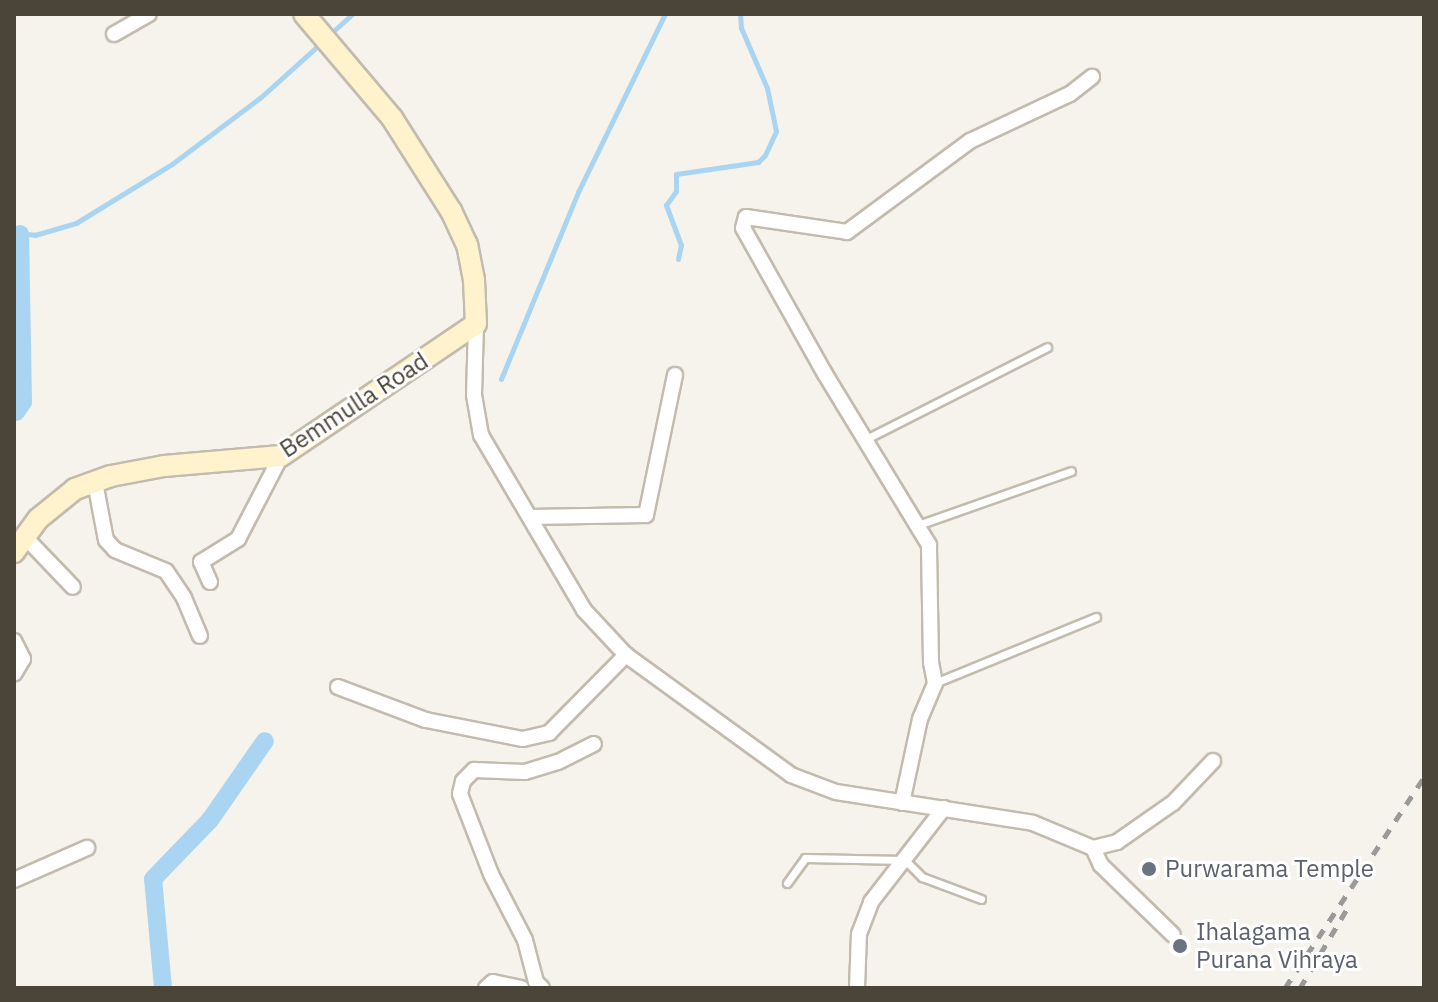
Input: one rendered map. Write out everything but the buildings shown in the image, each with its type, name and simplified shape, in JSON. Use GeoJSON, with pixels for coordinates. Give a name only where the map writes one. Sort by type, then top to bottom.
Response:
{"type":"FeatureCollection","features":[{"type":"Feature","properties":{"kind":"street"},"geometry":{"type":"LineString","coordinates":[[114,34],[149,14]]}},
{"type":"Feature","properties":{"kind":"street"},"geometry":{"type":"LineString","coordinates":[[304,14],[392,118],[451,211],[467,245],[474,280],[474,395],[481,435],[584,610],[626,655],[791,775],[836,792],[1033,823],[1093,848],[1117,842],[1173,803],[1213,761]]}},
{"type":"Feature","properties":{"kind":"street"},"geometry":{"type":"LineString","coordinates":[[902,803],[920,719],[935,683],[929,545],[743,228],[746,217],[847,232],[970,141],[1070,94],[1092,77]]}},
{"type":"Feature","properties":{"kind":"street","name":"Bemmulla Road"},"geometry":{"type":"LineString","coordinates":[[20,544],[62,496],[95,482],[200,461],[281,456],[476,324]]}},
{"type":"Feature","properties":{"kind":"street"},"geometry":{"type":"LineString","coordinates":[[530,517],[646,515],[675,375]]}},
{"type":"Feature","properties":{"kind":"street"},"geometry":{"type":"LineString","coordinates":[[210,582],[201,562],[238,539],[281,456]]}},
{"type":"Feature","properties":{"kind":"street"},"geometry":{"type":"LineString","coordinates":[[95,482],[106,540],[115,550],[166,571],[184,598],[200,636]]}},
{"type":"Feature","properties":{"kind":"street"},"geometry":{"type":"LineString","coordinates":[[20,544],[73,587]]}},
{"type":"Feature","properties":{"kind":"street"},"geometry":{"type":"LineString","coordinates":[[14,641],[23,659],[14,674]]}},
{"type":"Feature","properties":{"kind":"street"},"geometry":{"type":"LineString","coordinates":[[338,687],[426,720],[523,739],[549,733],[626,655]]}},
{"type":"Feature","properties":{"kind":"street"},"geometry":{"type":"LineString","coordinates":[[542,988],[536,982],[525,940],[491,874],[460,794],[463,781],[474,770],[525,772],[558,762],[594,744]]}},
{"type":"Feature","properties":{"kind":"street"},"geometry":{"type":"LineString","coordinates":[[857,988],[859,934],[871,902],[944,808]]}},
{"type":"Feature","properties":{"kind":"street"},"geometry":{"type":"LineString","coordinates":[[14,880],[87,848]]}},
{"type":"Feature","properties":{"kind":"street"},"geometry":{"type":"LineString","coordinates":[[1093,848],[1101,865],[1173,935]]}},
{"type":"Feature","properties":{"kind":"street"},"geometry":{"type":"LineString","coordinates":[[486,988],[493,982],[521,988]]}},
{"type":"Feature","properties":{"kind":"lane"},"geometry":{"type":"LineString","coordinates":[[866,439],[1047,347]]}},
{"type":"Feature","properties":{"kind":"lane"},"geometry":{"type":"LineString","coordinates":[[917,525],[1071,471]]}},
{"type":"Feature","properties":{"kind":"lane"},"geometry":{"type":"LineString","coordinates":[[935,683],[1096,617]]}},
{"type":"Feature","properties":{"kind":"lane"},"geometry":{"type":"LineString","coordinates":[[787,883],[805,858],[905,860],[922,877],[981,899]]}},
{"type":"Feature","properties":{"kind":"waterway"},"geometry":{"type":"LineString","coordinates":[[329,35],[352,14]]}},
{"type":"Feature","properties":{"kind":"waterway"},"geometry":{"type":"LineString","coordinates":[[501,379],[579,190],[665,14]]}},
{"type":"Feature","properties":{"kind":"waterway"},"geometry":{"type":"LineString","coordinates":[[678,259],[681,245],[666,205],[676,191],[676,174],[758,162],[765,155],[776,131],[767,88],[741,28],[740,14]]}},
{"type":"Feature","properties":{"kind":"waterway"},"geometry":{"type":"LineString","coordinates":[[14,233],[35,235],[76,223],[172,164],[261,97],[322,42]]}},
{"type":"Feature","properties":{"kind":"waterway"},"geometry":{"type":"LineString","coordinates":[[16,412],[23,402],[20,234]]}},
{"type":"Feature","properties":{"kind":"waterway"},"geometry":{"type":"LineString","coordinates":[[163,988],[153,879],[210,820],[265,741]]}},
{"type":"Feature","properties":{"kind":"railway"},"geometry":{"type":"LineString","coordinates":[[1285,988],[1424,777]]}},
{"type":"Feature","properties":{"kind":"railway"},"geometry":{"type":"LineString","coordinates":[[1300,988],[1347,909]]}},
{"type":"Feature","properties":{"kind":"place","name":"Purwarama Temple"},"geometry":{"type":"Point","coordinates":[1149,869]}},
{"type":"Feature","properties":{"kind":"place","name":"Ihalagama Purana Vihraya"},"geometry":{"type":"Point","coordinates":[1180,946]}}]}
